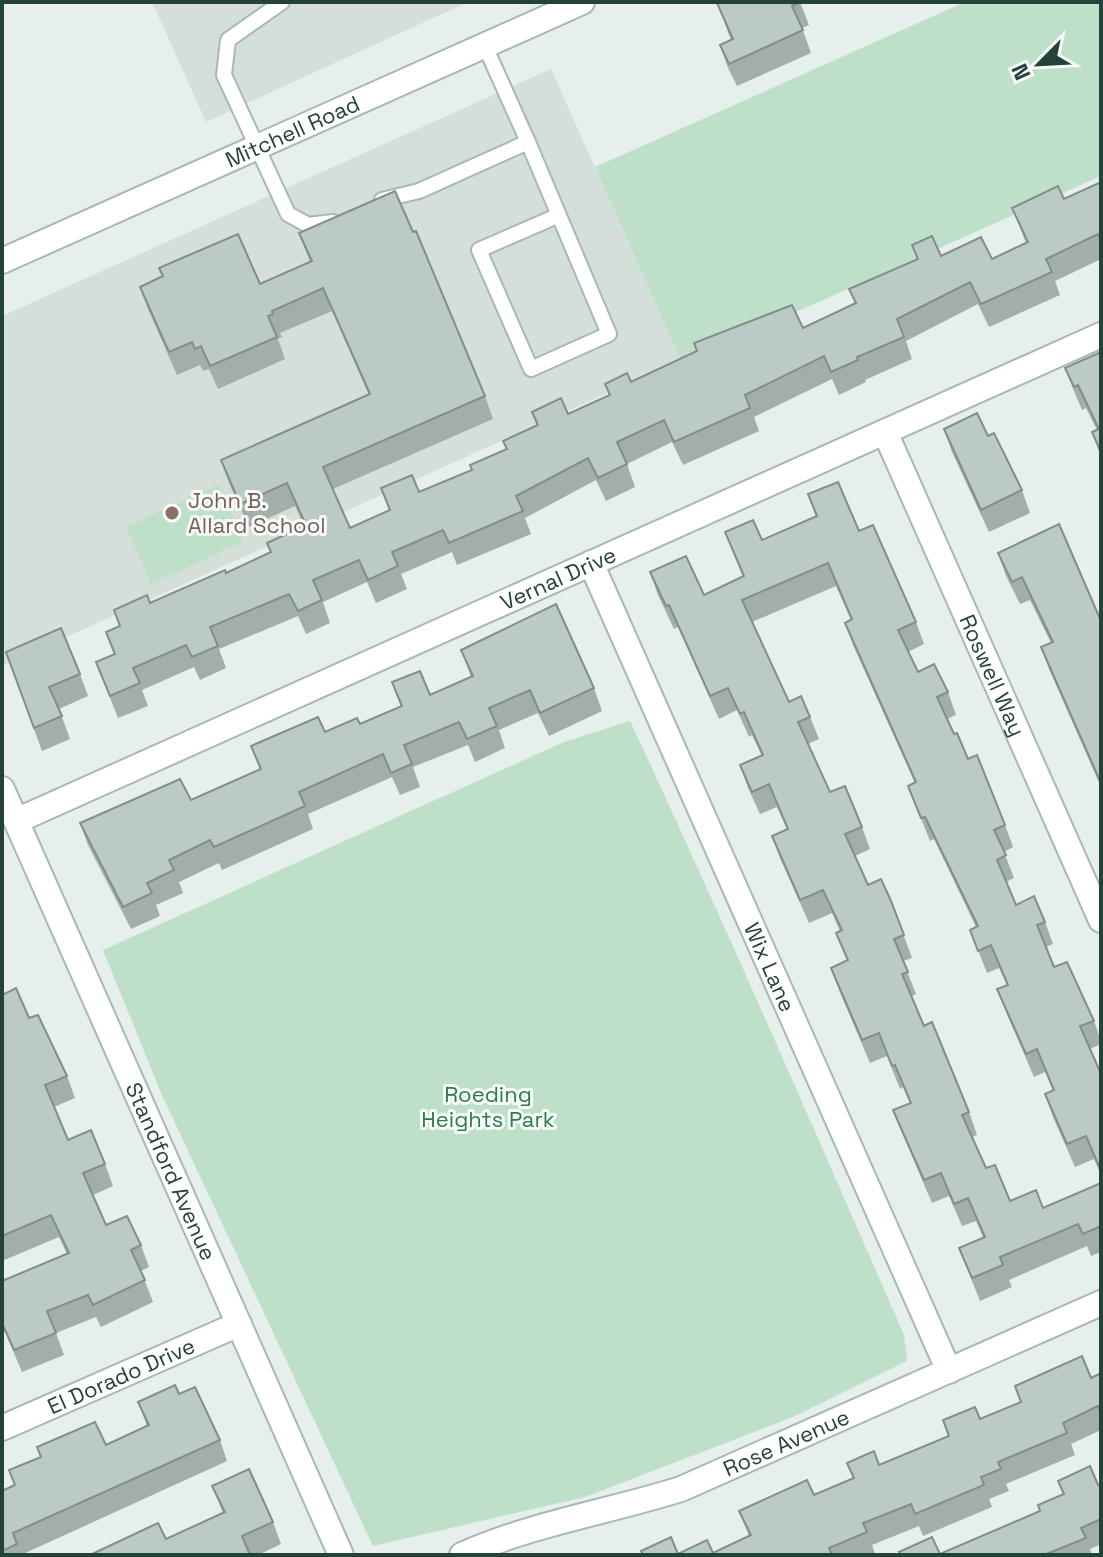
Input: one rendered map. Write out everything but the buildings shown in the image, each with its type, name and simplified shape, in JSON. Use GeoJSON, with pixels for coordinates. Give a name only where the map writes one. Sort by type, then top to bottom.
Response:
{"type":"FeatureCollection","features":[{"type":"Feature","properties":{"kind":"street","name":"Mitchell Road"},"geometry":{"type":"LineString","coordinates":[[2,261],[582,2]]}},
{"type":"Feature","properties":{"kind":"street","name":"Vernal Drive"},"geometry":{"type":"LineString","coordinates":[[16,821],[1101,335]]}},
{"type":"Feature","properties":{"kind":"street","name":"Roswell Way"},"geometry":{"type":"LineString","coordinates":[[885,432],[1101,920]]}},
{"type":"Feature","properties":{"kind":"street","name":"Wix Lane"},"geometry":{"type":"LineString","coordinates":[[591,563],[949,1371]]}},
{"type":"Feature","properties":{"kind":"street","name":"Standford Avenue"},"geometry":{"type":"LineString","coordinates":[[2,789],[341,1555]]}},
{"type":"Feature","properties":{"kind":"street","name":"Rose Avenue"},"geometry":{"type":"LineString","coordinates":[[462,1555],[506,1535],[623,1507],[681,1489],[1101,1303]]}},
{"type":"Feature","properties":{"kind":"street","name":"El Dorado Drive"},"geometry":{"type":"LineString","coordinates":[[2,1428],[239,1324]]}},
{"type":"Feature","properties":{"kind":"lane"},"geometry":{"type":"LineString","coordinates":[[282,2],[228,40],[224,75],[292,218],[320,225],[343,217]]}},
{"type":"Feature","properties":{"kind":"lane"},"geometry":{"type":"LineString","coordinates":[[485,46],[609,334],[531,369],[479,250],[557,216]]}},
{"type":"Feature","properties":{"kind":"lane"},"geometry":{"type":"LineString","coordinates":[[367,207],[391,196],[419,191],[528,142]]}},
{"type":"Feature","properties":{"kind":"shaded area"},"geometry":{"type":"Polygon","coordinates":[[[152,2],[468,2],[206,122],[152,2]]]}},
{"type":"Feature","properties":{"kind":"shaded area","name":"John B. Allard School"},"geometry":{"type":"Polygon","coordinates":[[[551,69],[681,360],[2,666],[2,316],[551,69]]]}},
{"type":"Feature","properties":{"kind":"green space"},"geometry":{"type":"Polygon","coordinates":[[[965,2],[1101,2],[1101,176],[682,363],[595,167],[965,2]]]}},
{"type":"Feature","properties":{"kind":"green space"},"geometry":{"type":"Polygon","coordinates":[[[219,485],[244,541],[151,584],[126,527],[219,485]]]}},
{"type":"Feature","properties":{"kind":"green space","name":"Roeding Heights Park"},"geometry":{"type":"Polygon","coordinates":[[[630,721],[735,950],[904,1335],[907,1361],[793,1417],[585,1497],[373,1546],[161,1093],[103,950],[564,742],[630,721]]]}},
{"type":"Feature","properties":{"kind":"place","name":"John B. Allard School"},"geometry":{"type":"Point","coordinates":[172,513]}}]}
